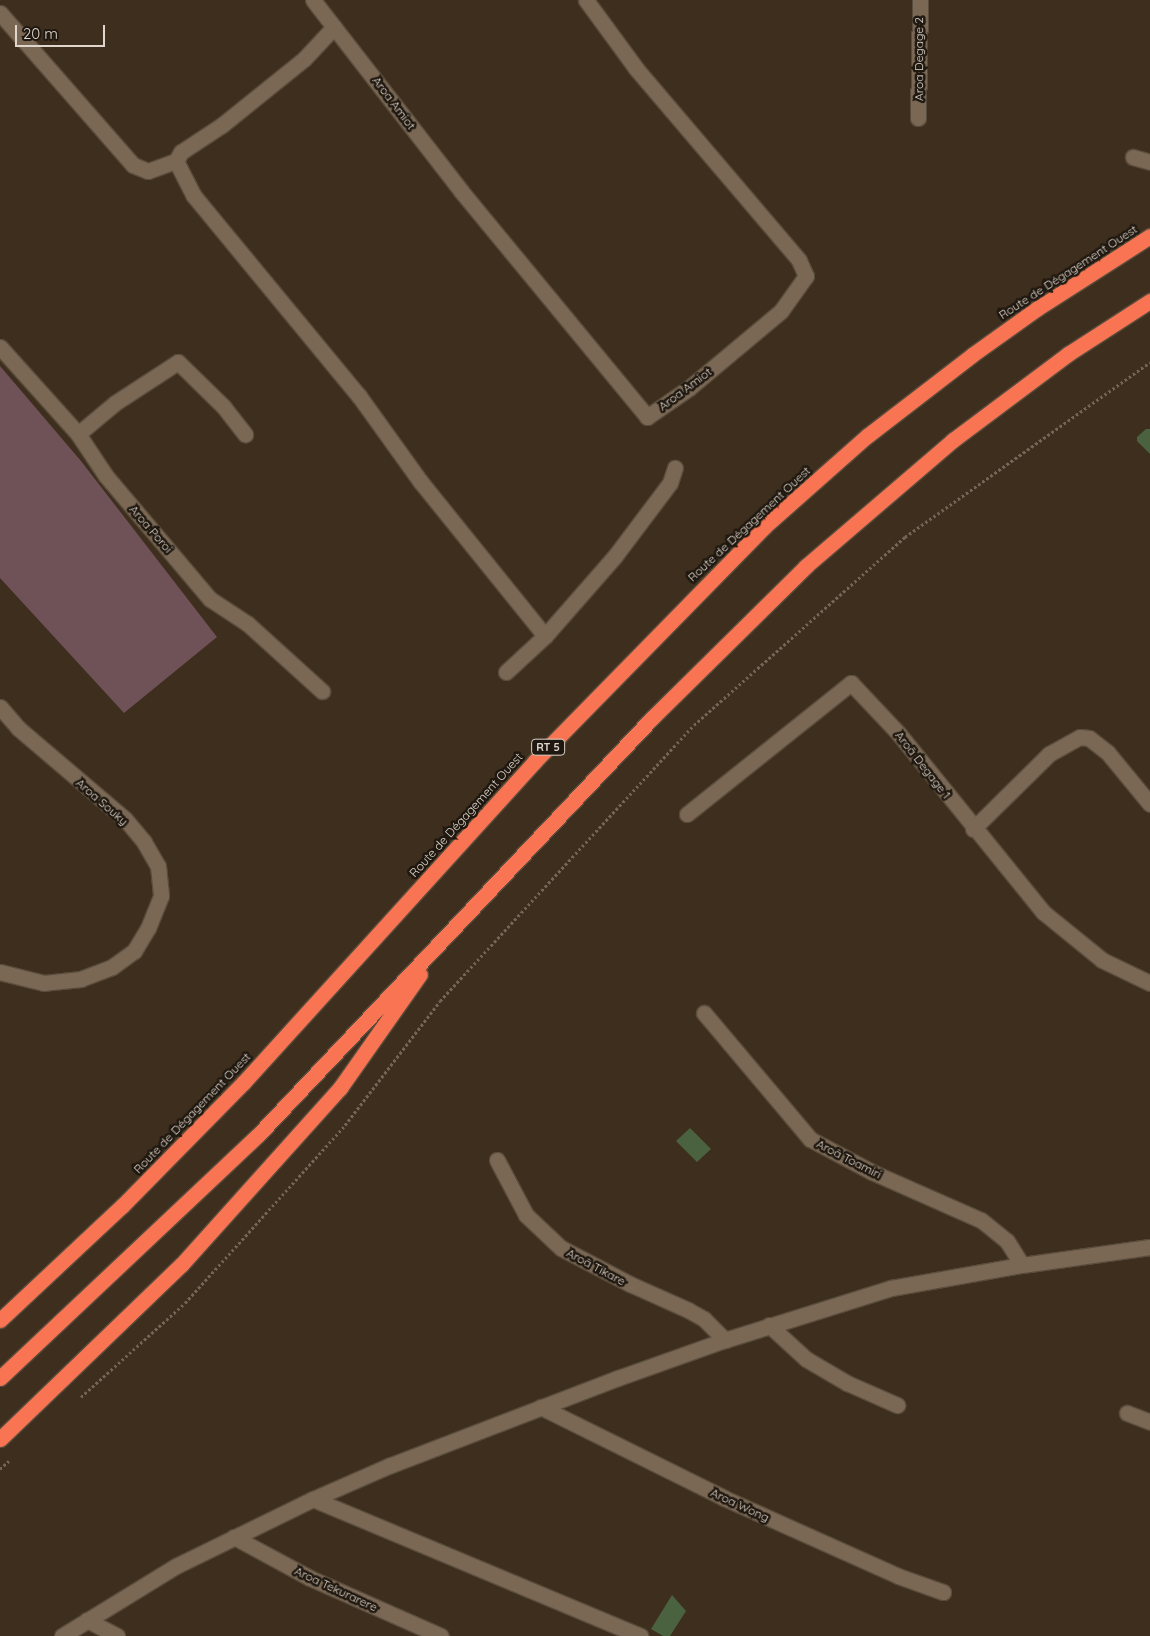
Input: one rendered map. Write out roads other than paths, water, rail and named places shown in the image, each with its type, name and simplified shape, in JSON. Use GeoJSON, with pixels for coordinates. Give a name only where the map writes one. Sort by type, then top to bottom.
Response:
{"type":"FeatureCollection","features":[{"type":"Feature","properties":{"kind":"highway","name":"Route de Dégagement Ouest"},"geometry":{"type":"LineString","coordinates":[[0,1320],[122,1206],[238,1088],[535,761],[634,656],[764,527],[867,436],[972,355],[1054,297],[1150,236]]}},
{"type":"Feature","properties":{"kind":"highway"},"geometry":{"type":"LineString","coordinates":[[0,1378],[258,1135],[652,718],[833,541],[960,434],[1068,354],[1150,301]]}},
{"type":"Feature","properties":{"kind":"highway"},"geometry":{"type":"LineString","coordinates":[[0,1439],[182,1264],[340,1088],[407,996],[437,946]]}},
{"type":"Feature","properties":{"kind":"street","name":"Aroa Amiot"},"geometry":{"type":"LineString","coordinates":[[313,0],[461,191],[647,417],[689,388],[781,311],[806,276],[799,260],[635,67],[586,0]]}},
{"type":"Feature","properties":{"kind":"street","name":"Aroa Degage 2"},"geometry":{"type":"LineString","coordinates":[[918,118],[920,0]]}},
{"type":"Feature","properties":{"kind":"street"},"geometry":{"type":"LineString","coordinates":[[0,13],[133,164],[148,171],[176,161],[181,152],[222,125],[304,59],[334,27]]}},
{"type":"Feature","properties":{"kind":"street"},"geometry":{"type":"LineString","coordinates":[[1133,156],[1150,162]]}},
{"type":"Feature","properties":{"kind":"street"},"geometry":{"type":"LineString","coordinates":[[176,161],[194,196],[360,396],[420,481],[545,636]]}},
{"type":"Feature","properties":{"kind":"street","name":"Aroa Poroi"},"geometry":{"type":"LineString","coordinates":[[0,347],[78,434],[106,476],[210,599],[248,624],[322,691]]}},
{"type":"Feature","properties":{"kind":"street"},"geometry":{"type":"LineString","coordinates":[[78,434],[114,403],[178,362],[223,406],[245,434]]}},
{"type":"Feature","properties":{"kind":"street"},"geometry":{"type":"LineString","coordinates":[[506,672],[545,636],[615,556],[670,483],[674,468]]}},
{"type":"Feature","properties":{"kind":"street","name":"Aroā Degage 1"},"geometry":{"type":"LineString","coordinates":[[686,814],[851,683],[899,734],[973,829],[1043,912],[1102,960],[1150,983]]}},
{"type":"Feature","properties":{"kind":"street","name":"Aroa Souky"},"geometry":{"type":"LineString","coordinates":[[0,707],[18,728],[125,819],[144,842],[158,866],[161,896],[134,951],[112,967],[81,979],[44,982],[0,972]]}},
{"type":"Feature","properties":{"kind":"street"},"geometry":{"type":"LineString","coordinates":[[973,829],[1049,754],[1080,737],[1089,738],[1108,753],[1150,804]]}},
{"type":"Feature","properties":{"kind":"street","name":"Aroā Toamiri"},"geometry":{"type":"LineString","coordinates":[[704,1013],[810,1139],[872,1172],[981,1220],[1007,1241],[1022,1265]]}},
{"type":"Feature","properties":{"kind":"street","name":"Aroā Tikare"},"geometry":{"type":"LineString","coordinates":[[497,1160],[526,1215],[561,1248],[630,1284],[688,1310],[704,1319],[725,1340]]}},
{"type":"Feature","properties":{"kind":"street"},"geometry":{"type":"LineString","coordinates":[[62,1636],[176,1566],[313,1499],[542,1407],[725,1340],[891,1288],[1022,1265],[1150,1247]]}},
{"type":"Feature","properties":{"kind":"street"},"geometry":{"type":"LineString","coordinates":[[769,1326],[806,1358],[847,1383],[897,1405]]}},
{"type":"Feature","properties":{"kind":"street","name":"Aroa Wong"},"geometry":{"type":"LineString","coordinates":[[542,1407],[724,1498],[898,1576],[944,1592]]}},
{"type":"Feature","properties":{"kind":"street"},"geometry":{"type":"LineString","coordinates":[[1127,1413],[1150,1422]]}},
{"type":"Feature","properties":{"kind":"street"},"geometry":{"type":"LineString","coordinates":[[313,1499],[640,1636]]}},
{"type":"Feature","properties":{"kind":"street","name":"Aroa Tekurarere"},"geometry":{"type":"LineString","coordinates":[[234,1537],[318,1582],[442,1636]]}},
{"type":"Feature","properties":{"kind":"street"},"geometry":{"type":"LineString","coordinates":[[87,1620],[117,1636]]}}]}
